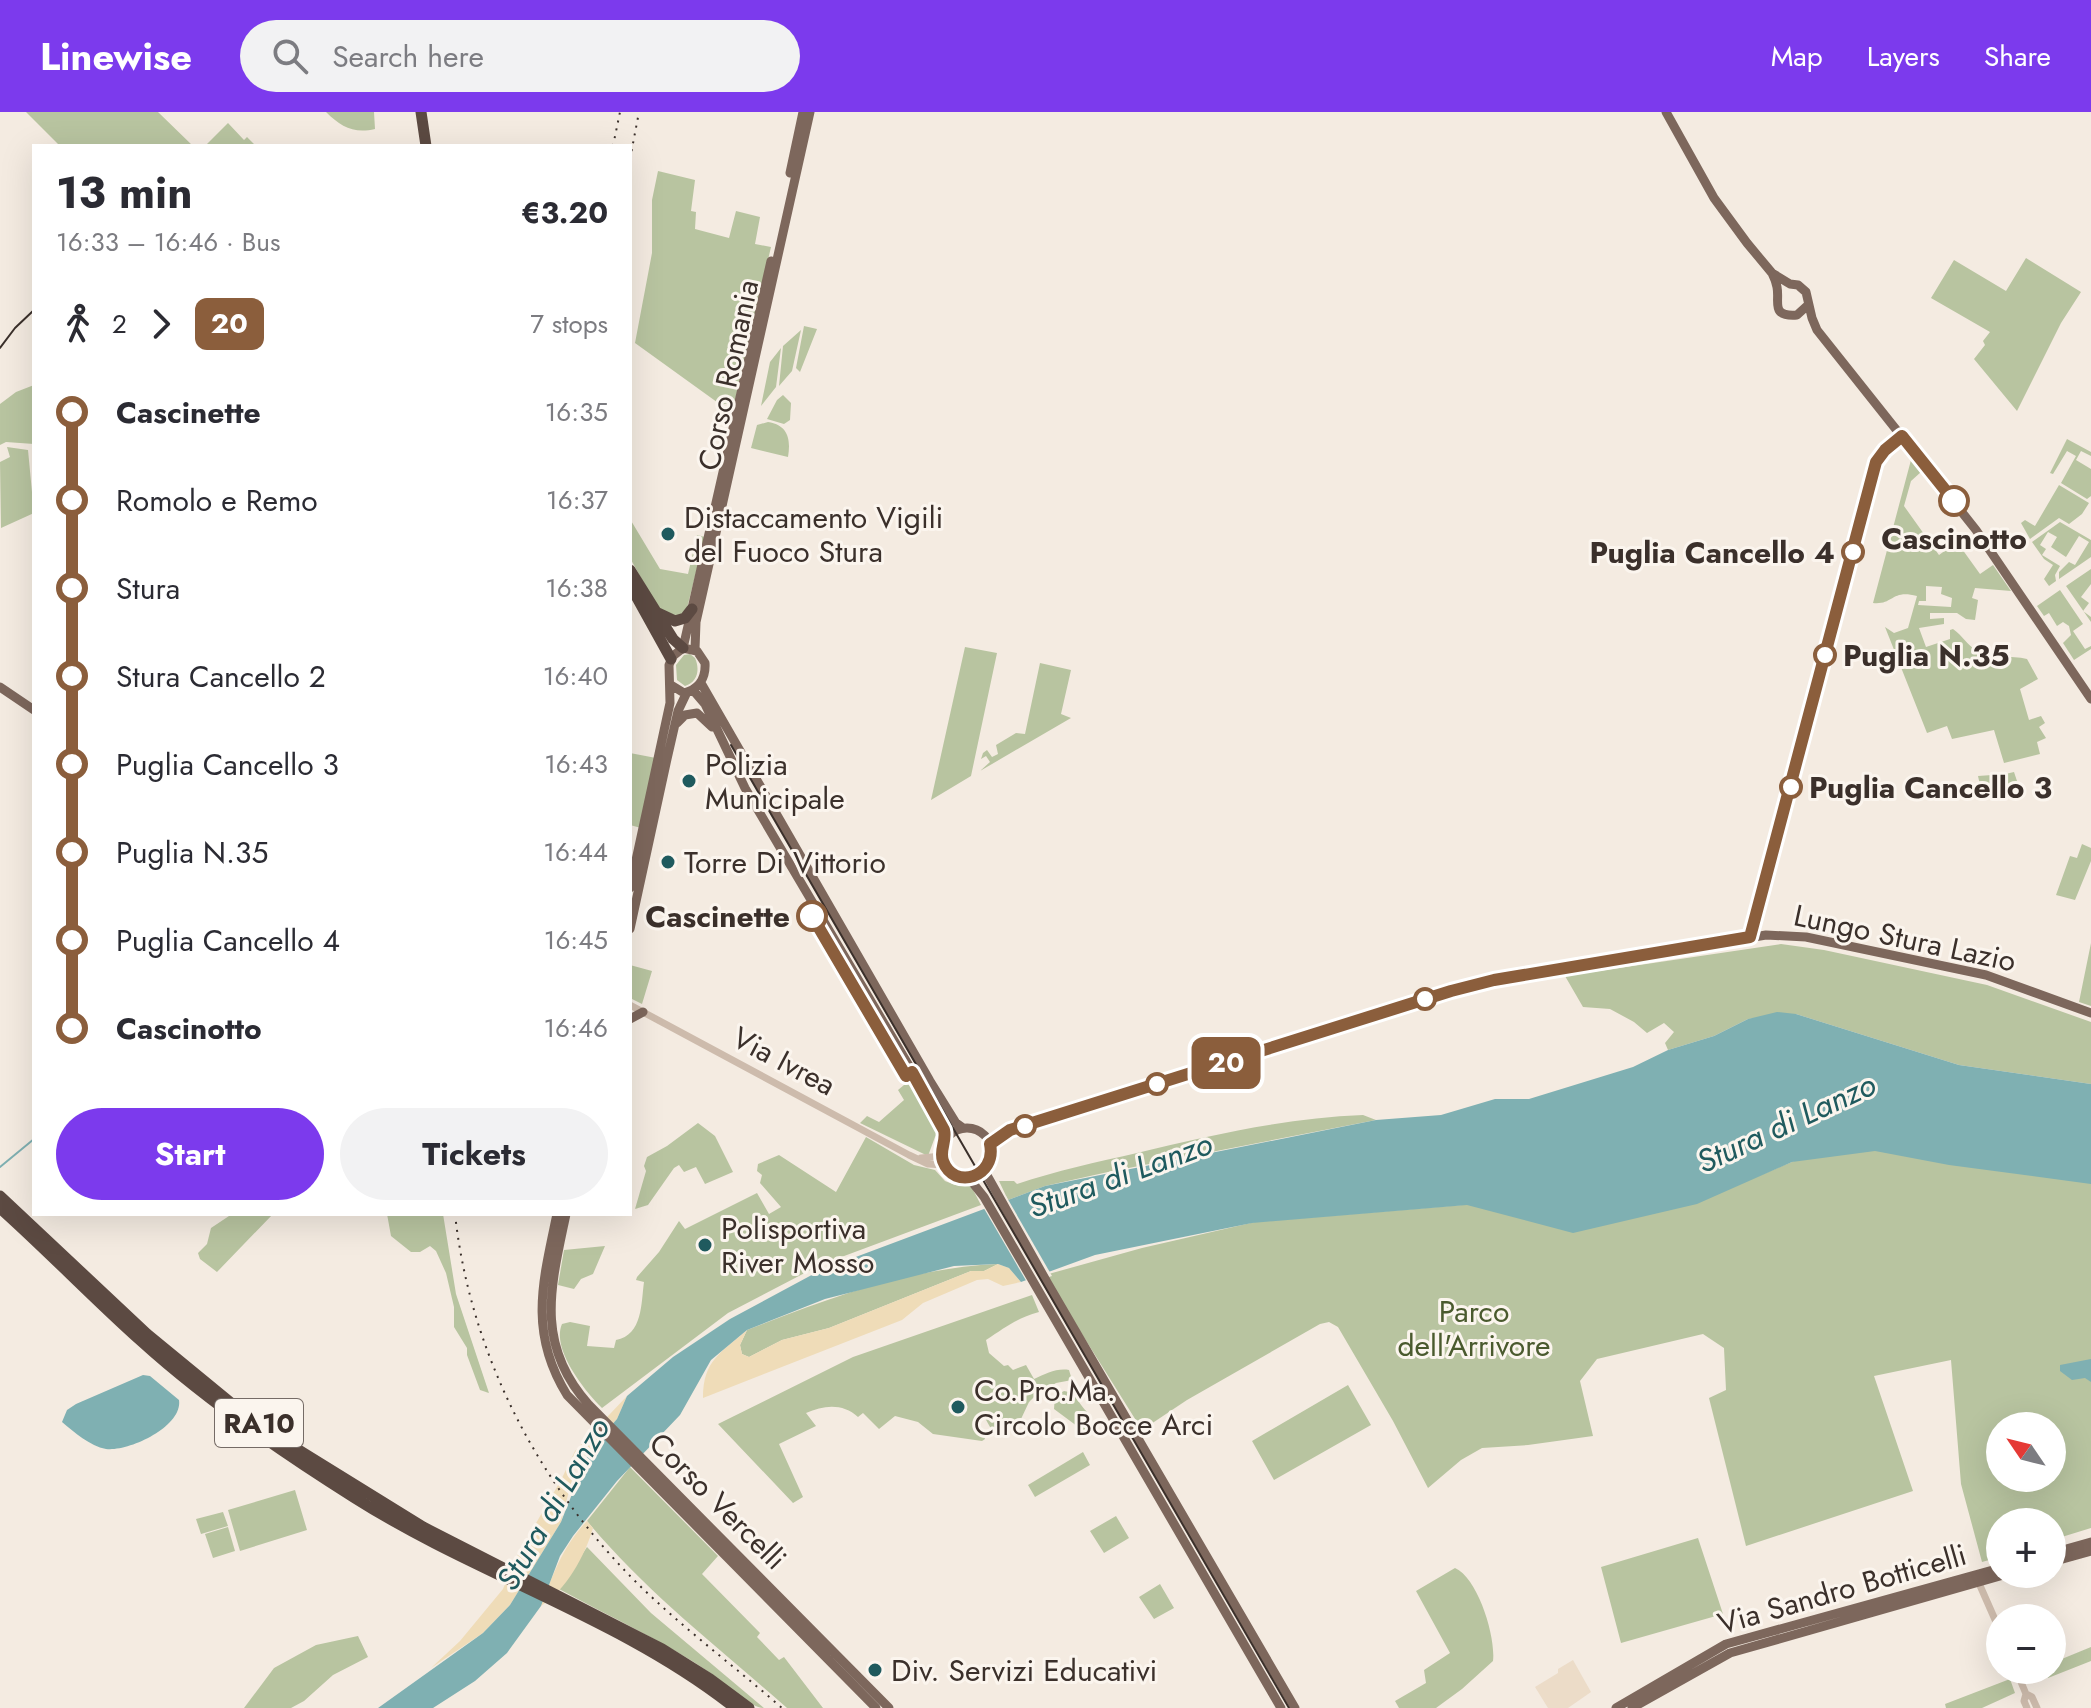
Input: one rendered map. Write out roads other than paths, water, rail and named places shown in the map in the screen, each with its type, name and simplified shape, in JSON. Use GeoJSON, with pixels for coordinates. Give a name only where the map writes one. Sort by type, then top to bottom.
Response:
{"type":"FeatureCollection","features":[{"type":"Feature","properties":{"kind":"highway"},"geometry":{"type":"LineString","coordinates":[[421,112],[426,144]]}},
{"type":"Feature","properties":{"kind":"highway"},"geometry":{"type":"LineString","coordinates":[[429,112],[433,144]]}},
{"type":"Feature","properties":{"kind":"highway"},"geometry":{"type":"LineString","coordinates":[[632,574],[671,659]]}},
{"type":"Feature","properties":{"kind":"highway"},"geometry":{"type":"LineString","coordinates":[[632,587],[673,639],[689,649]]}},
{"type":"Feature","properties":{"kind":"highway"},"geometry":{"type":"LineString","coordinates":[[650,609],[675,621],[685,618],[692,609]]}},
{"type":"Feature","properties":{"kind":"highway","name":"RA10"},"geometry":{"type":"LineString","coordinates":[[0,1196],[143,1337]]}},
{"type":"Feature","properties":{"kind":"highway","name":"RA10"},"geometry":{"type":"LineString","coordinates":[[0,1208],[224,1409],[384,1510],[554,1598],[662,1649],[749,1708]]}},
{"type":"Feature","properties":{"kind":"highway","name":"RA10"},"geometry":{"type":"LineString","coordinates":[[554,1598],[670,1663],[735,1708]]}},
{"type":"Feature","properties":{"kind":"main road","name":"Corso Romania"},"geometry":{"type":"LineString","coordinates":[[689,649],[692,609],[803,112]]}},
{"type":"Feature","properties":{"kind":"main road","name":"Corso Romania"},"geometry":{"type":"LineString","coordinates":[[689,649],[810,112]]}},
{"type":"Feature","properties":{"kind":"main road"},"geometry":{"type":"LineString","coordinates":[[1666,112],[1714,198],[1772,273],[1779,310],[1788,316],[1797,315],[1808,305]]}},
{"type":"Feature","properties":{"kind":"main road"},"geometry":{"type":"LineString","coordinates":[[1772,273],[1803,288],[1817,330]]}},
{"type":"Feature","properties":{"kind":"main road"},"geometry":{"type":"LineString","coordinates":[[1778,292],[1790,284]]}},
{"type":"Feature","properties":{"kind":"main road"},"geometry":{"type":"LineString","coordinates":[[1797,315],[1817,330],[1976,530],[2091,699]]}},
{"type":"Feature","properties":{"kind":"main road"},"geometry":{"type":"LineString","coordinates":[[632,879],[669,710],[671,659],[689,649],[700,653],[705,663],[674,728],[632,920]]}},
{"type":"Feature","properties":{"kind":"main road"},"geometry":{"type":"LineString","coordinates":[[671,685],[677,690],[693,689]]}},
{"type":"Feature","properties":{"kind":"main road"},"geometry":{"type":"LineString","coordinates":[[0,687],[32,709]]}},
{"type":"Feature","properties":{"kind":"main road"},"geometry":{"type":"LineString","coordinates":[[693,689],[705,704],[719,737],[745,788],[921,1086],[944,1130],[944,1161],[955,1175],[968,1177],[984,1170],[991,1158],[990,1144],[983,1135],[956,1123],[930,1081],[693,689]]}},
{"type":"Feature","properties":{"kind":"main road"},"geometry":{"type":"LineString","coordinates":[[674,728],[680,718],[697,713],[705,718],[719,737]]}},
{"type":"Feature","properties":{"kind":"main road","name":"Lungo Stura Lazio"},"geometry":{"type":"LineString","coordinates":[[983,1135],[1010,1130],[1479,983],[1766,935],[1806,937],[1986,975],[2091,1013]]}},
{"type":"Feature","properties":{"kind":"main road"},"geometry":{"type":"LineString","coordinates":[[632,1018],[643,1012]]}},
{"type":"Feature","properties":{"kind":"main road"},"geometry":{"type":"LineString","coordinates":[[946,1139],[963,1128]]}},
{"type":"Feature","properties":{"kind":"main road","name":"Lungo Stura Lazio"},"geometry":{"type":"LineString","coordinates":[[990,1144],[1010,1130]]}},
{"type":"Feature","properties":{"kind":"main road"},"geometry":{"type":"LineString","coordinates":[[984,1170],[1295,1708]]}},
{"type":"Feature","properties":{"kind":"main road"},"geometry":{"type":"LineString","coordinates":[[968,1177],[984,1197],[1281,1708]]}},
{"type":"Feature","properties":{"kind":"main road","name":"Corso Vercelli"},"geometry":{"type":"LineString","coordinates":[[557,1216],[541,1292],[543,1337],[567,1395],[595,1416],[876,1708]]}},
{"type":"Feature","properties":{"kind":"main road","name":"Corso Vercelli"},"geometry":{"type":"LineString","coordinates":[[566,1216],[551,1287],[551,1330],[569,1379],[595,1416]]}},
{"type":"Feature","properties":{"kind":"main road","name":"Corso Vercelli"},"geometry":{"type":"LineString","coordinates":[[650,1472],[889,1708]]}},
{"type":"Feature","properties":{"kind":"main road"},"geometry":{"type":"LineString","coordinates":[[2066,1549],[2091,1542]]}},
{"type":"Feature","properties":{"kind":"main road"},"geometry":{"type":"LineString","coordinates":[[2066,1558],[2091,1551]]}},
{"type":"Feature","properties":{"kind":"main road","name":"Via Sandro Botticelli"},"geometry":{"type":"LineString","coordinates":[[1632,1708],[1730,1653],[1986,1574]]}},
{"type":"Feature","properties":{"kind":"main road","name":"Via Sandro Botticelli"},"geometry":{"type":"LineString","coordinates":[[1616,1708],[1731,1642],[1986,1577]]}},
{"type":"Feature","properties":{"kind":"street","name":"Via Ivrea"},"geometry":{"type":"LineString","coordinates":[[632,1006],[916,1158],[944,1161]]}},
{"type":"Feature","properties":{"kind":"street"},"geometry":{"type":"LineString","coordinates":[[1977,1578],[1988,1604]]}},
{"type":"Feature","properties":{"kind":"street"},"geometry":{"type":"LineString","coordinates":[[2022,1684],[2027,1708]]}},
{"type":"Feature","properties":{"kind":"street"},"geometry":{"type":"LineString","coordinates":[[2026,1694],[2032,1697],[2037,1708]]}},
{"type":"Feature","properties":{"kind":"water","name":"Stura di Lanzo"},"geometry":{"type":"Polygon","coordinates":[[[1777,1012],[1796,1014],[1959,1065],[2091,1084],[2091,1184],[1949,1165],[1875,1151],[1792,1162],[1697,1204],[1573,1233],[1467,1205],[1252,1223],[1095,1255],[1021,1282],[1009,1268],[998,1264],[954,1266],[825,1299],[747,1330],[711,1360],[680,1415],[617,1481],[573,1536],[560,1556],[541,1606],[507,1653],[475,1681],[433,1708],[378,1708],[483,1633],[510,1605],[561,1522],[589,1451],[617,1419],[627,1396],[673,1357],[730,1319],[821,1270],[1045,1186],[1376,1120],[1441,1115],[1495,1099],[1529,1099],[1633,1067],[1668,1050],[1714,1036],[1748,1019],[1777,1012]]]}},
{"type":"Feature","properties":{"kind":"water"},"geometry":{"type":"Polygon","coordinates":[[[2091,1359],[2091,1382],[2085,1378],[2072,1380],[2060,1371],[2060,1365],[2091,1359]]]}},
{"type":"Feature","properties":{"kind":"water"},"geometry":{"type":"Polygon","coordinates":[[[143,1375],[150,1376],[179,1400],[178,1410],[172,1419],[152,1436],[127,1446],[106,1449],[88,1442],[62,1422],[67,1410],[76,1404],[143,1375]]]}},
{"type":"Feature","properties":{"kind":"waterway"},"geometry":{"type":"LineString","coordinates":[[0,1167],[32,1141]]}},
{"type":"Feature","properties":{"kind":"tram line"},"geometry":{"type":"LineString","coordinates":[[0,348],[32,312]]}},
{"type":"Feature","properties":{"kind":"tram line"},"geometry":{"type":"LineString","coordinates":[[731,745],[1289,1708]]}},
{"type":"Feature","properties":{"kind":"railway"},"geometry":{"type":"LineString","coordinates":[[613,144],[620,112]]}},
{"type":"Feature","properties":{"kind":"railway"},"geometry":{"type":"LineString","coordinates":[[632,149],[639,112]]}},
{"type":"Feature","properties":{"kind":"railway"},"geometry":{"type":"LineString","coordinates":[[455,1216],[463,1265],[493,1365],[539,1458],[567,1501],[634,1580],[782,1708]]}},
{"type":"Feature","properties":{"kind":"place","name":"Cascinotto"},"geometry":{"type":"Point","coordinates":[1954,501]}},
{"type":"Feature","properties":{"kind":"place","name":"Distaccamento Vigili del Fuoco Stura"},"geometry":{"type":"Point","coordinates":[668,534]}},
{"type":"Feature","properties":{"kind":"place","name":"Puglia Cancello 4"},"geometry":{"type":"Point","coordinates":[1853,552]}},
{"type":"Feature","properties":{"kind":"place","name":"Puglia N.35"},"geometry":{"type":"Point","coordinates":[1825,655]}},
{"type":"Feature","properties":{"kind":"place","name":"Polizia Municipale"},"geometry":{"type":"Point","coordinates":[689,781]}},
{"type":"Feature","properties":{"kind":"place","name":"Puglia Cancello 3"},"geometry":{"type":"Point","coordinates":[1791,787]}},
{"type":"Feature","properties":{"kind":"place","name":"Torre Di Vittorio"},"geometry":{"type":"Point","coordinates":[668,862]}},
{"type":"Feature","properties":{"kind":"place","name":"Cascinette"},"geometry":{"type":"Point","coordinates":[812,916]}},
{"type":"Feature","properties":{"kind":"place","name":"Polisportiva River Mosso"},"geometry":{"type":"Point","coordinates":[705,1245]}},
{"type":"Feature","properties":{"kind":"place","name":"Co.Pro.Ma. Circolo Bocce Arci"},"geometry":{"type":"Point","coordinates":[958,1407]}},
{"type":"Feature","properties":{"kind":"place","name":"Div. Servizi Educativi"},"geometry":{"type":"Point","coordinates":[875,1670]}},
{"type":"Feature","properties":{"kind":"park label","name":"Parco dell'Arrivore"},"geometry":{"type":"Point","coordinates":[1474,1328]}}]}
